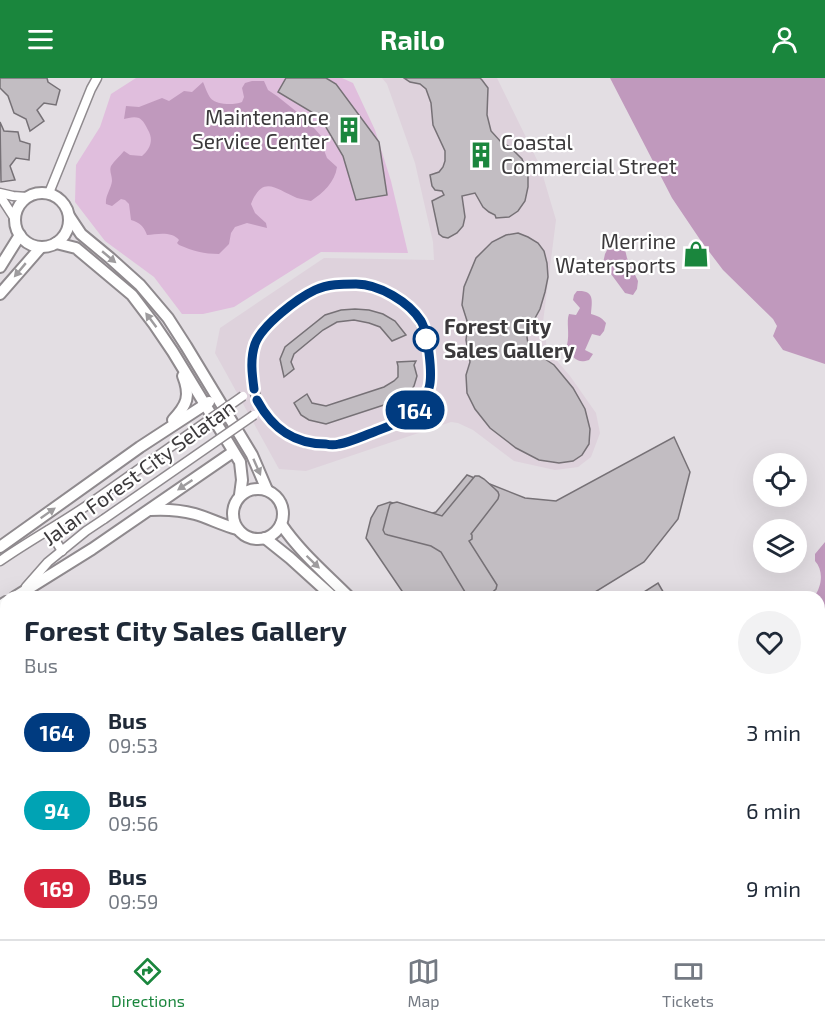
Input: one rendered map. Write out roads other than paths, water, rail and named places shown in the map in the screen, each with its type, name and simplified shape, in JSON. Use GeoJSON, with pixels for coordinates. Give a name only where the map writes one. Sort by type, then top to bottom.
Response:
{"type":"FeatureCollection","features":[{"type":"Feature","properties":{"kind":"street"},"geometry":{"type":"LineString","coordinates":[[49,193],[97,78]]}},
{"type":"Feature","properties":{"kind":"street"},"geometry":{"type":"LineString","coordinates":[[41,192],[57,196],[63,201],[67,208],[69,224],[67,232],[56,243],[41,247],[25,241],[20,235],[15,219],[17,210],[27,197],[41,192]]}},
{"type":"Feature","properties":{"kind":"street"},"geometry":{"type":"LineString","coordinates":[[0,194],[27,197]]}},
{"type":"Feature","properties":{"kind":"street"},"geometry":{"type":"LineString","coordinates":[[0,194],[15,219]]}},
{"type":"Feature","properties":{"kind":"street"},"geometry":{"type":"LineString","coordinates":[[69,216],[81,234],[140,285],[168,318],[252,455],[267,490]]}},
{"type":"Feature","properties":{"kind":"street"},"geometry":{"type":"LineString","coordinates":[[0,267],[20,235]]}},
{"type":"Feature","properties":{"kind":"street"},"geometry":{"type":"LineString","coordinates":[[56,243],[76,248],[132,295],[154,324],[240,462],[240,495],[232,515],[237,529],[241,534],[252,539],[265,538],[275,533],[283,516],[282,505],[278,498],[260,488],[240,495]]}},
{"type":"Feature","properties":{"kind":"street"},"geometry":{"type":"LineString","coordinates":[[0,294],[41,247]]}},
{"type":"Feature","properties":{"kind":"street"},"geometry":{"type":"LineString","coordinates":[[338,284],[361,284],[386,291],[407,306],[421,322],[428,346],[429,388],[417,408],[399,423],[338,445],[312,444],[299,440],[273,423],[262,409],[254,389],[251,370],[255,343],[269,324],[292,304],[316,289],[338,284]]}},
{"type":"Feature","properties":{"kind":"street"},"geometry":{"type":"LineString","coordinates":[[140,447],[172,421],[185,405],[187,385],[173,352]]}},
{"type":"Feature","properties":{"kind":"street","name":"Jalan Forest City Selatan"},"geometry":{"type":"LineString","coordinates":[[0,561],[92,502],[254,389]]}},
{"type":"Feature","properties":{"kind":"street"},"geometry":{"type":"LineString","coordinates":[[0,547],[140,447],[217,396]]}},
{"type":"Feature","properties":{"kind":"street","name":"Jalan Forest City Selatan"},"geometry":{"type":"LineString","coordinates":[[22,591],[48,562],[86,531],[262,409]]}},
{"type":"Feature","properties":{"kind":"street"},"geometry":{"type":"LineString","coordinates":[[25,591],[92,549],[234,452]]}},
{"type":"Feature","properties":{"kind":"street"},"geometry":{"type":"LineString","coordinates":[[149,510],[180,510],[237,529]]}},
{"type":"Feature","properties":{"kind":"street"},"geometry":{"type":"LineString","coordinates":[[281,524],[301,550],[342,591]]}},
{"type":"Feature","properties":{"kind":"street"},"geometry":{"type":"LineString","coordinates":[[49,530],[63,551]]}},
{"type":"Feature","properties":{"kind":"street"},"geometry":{"type":"LineString","coordinates":[[265,538],[326,591]]}},
{"type":"Feature","properties":{"kind":"place","name":"Maintenance Service Center"},"geometry":{"type":"Point","coordinates":[349,130]}},
{"type":"Feature","properties":{"kind":"place","name":"Coastal Commercial Street"},"geometry":{"type":"Point","coordinates":[481,155]}},
{"type":"Feature","properties":{"kind":"place","name":"Merrine Watersports"},"geometry":{"type":"Point","coordinates":[696,254]}},
{"type":"Feature","properties":{"kind":"place","name":"Forest City Sales Gallery"},"geometry":{"type":"Point","coordinates":[426,339]}}]}
